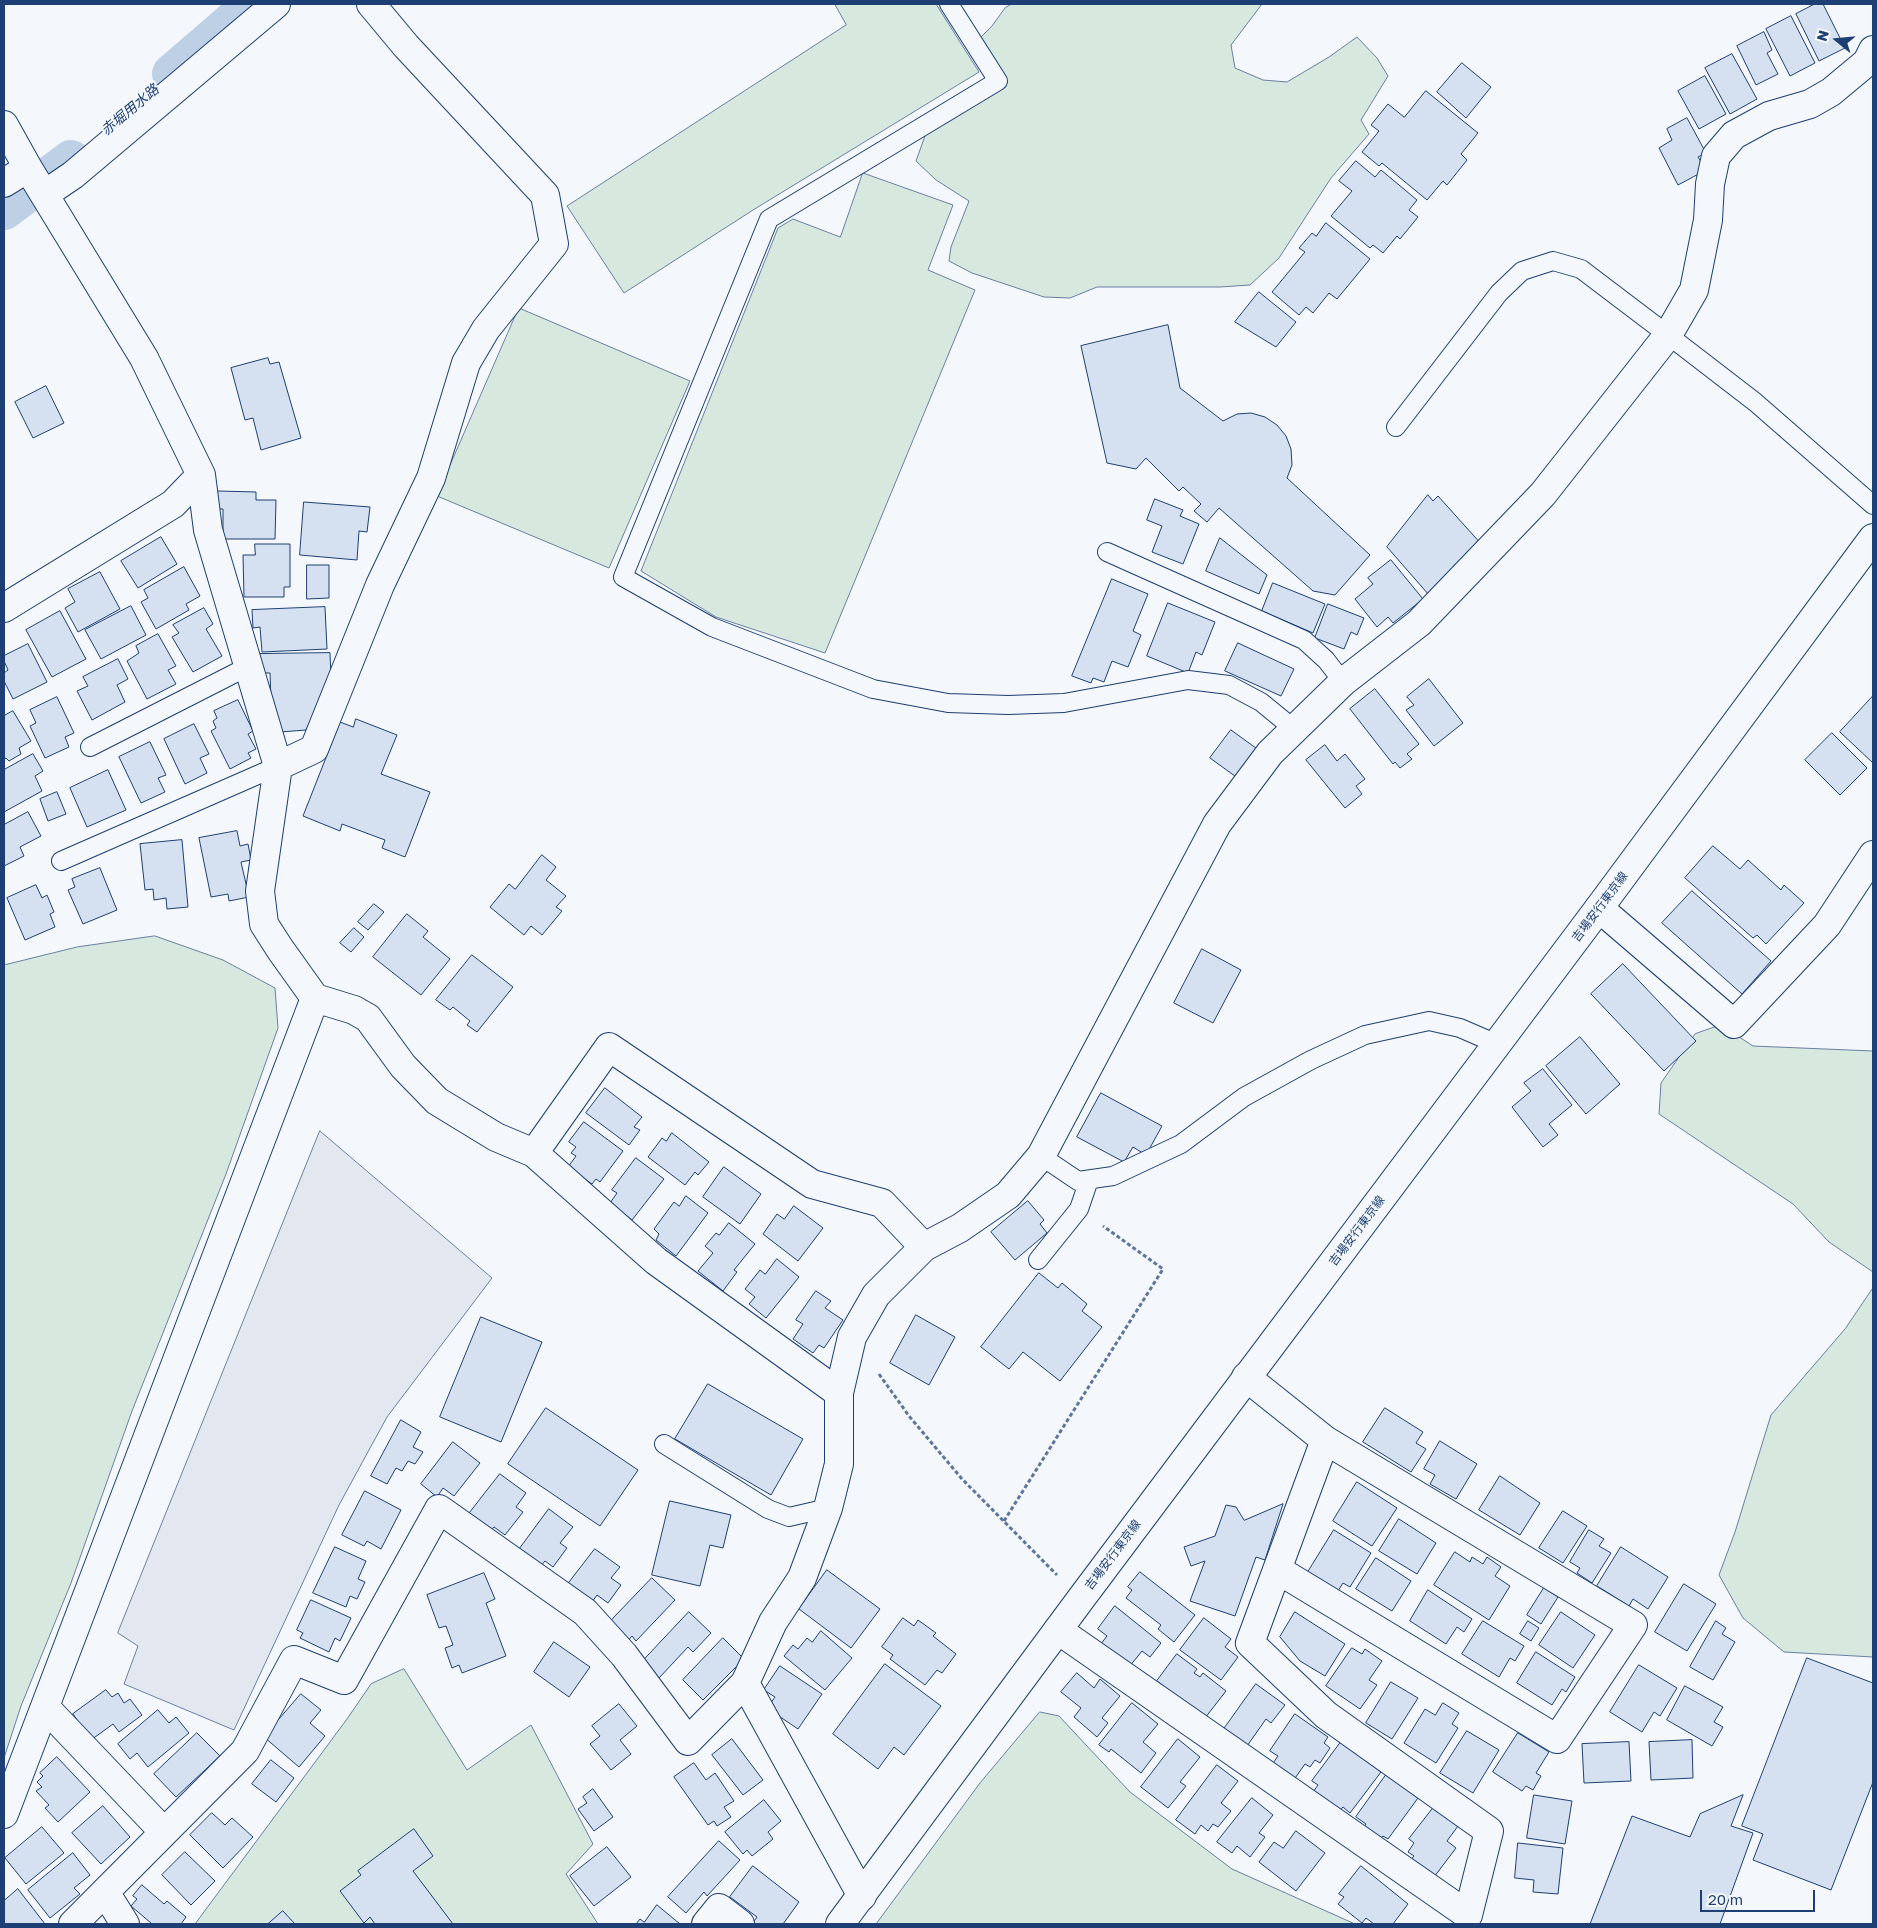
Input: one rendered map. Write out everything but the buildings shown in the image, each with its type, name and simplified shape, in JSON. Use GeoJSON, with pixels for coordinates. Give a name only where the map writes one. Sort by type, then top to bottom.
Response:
{"type":"FeatureCollection","features":[{"type":"Feature","properties":{"kind":"street"},"geometry":{"type":"LineString","coordinates":[[45,194],[74,175],[276,4]]}},
{"type":"Feature","properties":{"kind":"street"},"geometry":{"type":"LineString","coordinates":[[278,766],[314,749],[380,585],[431,478],[466,363],[486,328],[554,244],[545,195],[406,46],[371,4]]}},
{"type":"Feature","properties":{"kind":"street"},"geometry":{"type":"LineString","coordinates":[[74,1924],[245,1751],[294,1660],[344,1680],[439,1509],[585,1612],[624,1655],[688,1741],[745,1684],[773,1622],[802,1578],[828,1508],[839,1464],[839,1394],[852,1337],[876,1295],[924,1247],[960,1228],[1008,1195],[1041,1156],[1217,824],[1270,753],[1343,682],[1419,623],[1542,494],[1668,336],[1694,290],[1708,220],[1710,184],[1716,156],[1734,135],[1769,116],[1810,104],[1831,92],[1867,62],[1873,50]]}},
{"type":"Feature","properties":{"kind":"street"},"geometry":{"type":"LineString","coordinates":[[4,125],[28,168],[144,358],[201,475],[208,530],[278,766],[260,891],[264,924],[280,949],[315,998],[354,1010],[368,1018],[403,1066],[437,1100],[496,1137],[534,1154],[656,1261],[839,1394]]}},
{"type":"Feature","properties":{"kind":"street"},"geometry":{"type":"LineString","coordinates":[[4,183],[28,168]]}},
{"type":"Feature","properties":{"kind":"street"},"geometry":{"type":"LineString","coordinates":[[4,608],[173,504],[201,475]]}},
{"type":"Feature","properties":{"kind":"street","name":"吉場安行東京線"},"geometry":{"type":"LineString","coordinates":[[840,1924],[1873,538]]}},
{"type":"Feature","properties":{"kind":"street"},"geometry":{"type":"LineString","coordinates":[[1599,908],[1734,1024],[1827,925],[1873,855]]}},
{"type":"Feature","properties":{"kind":"street"},"geometry":{"type":"LineString","coordinates":[[4,1814],[315,998]]}},
{"type":"Feature","properties":{"kind":"street"},"geometry":{"type":"LineString","coordinates":[[534,1154],[609,1047],[812,1184],[882,1203],[924,1247]]}},
{"type":"Feature","properties":{"kind":"street"},"geometry":{"type":"LineString","coordinates":[[1246,1377],[1325,1440],[1633,1625],[1557,1739],[1278,1570]]}},
{"type":"Feature","properties":{"kind":"street"},"geometry":{"type":"LineString","coordinates":[[1058,1630],[1468,1915],[1489,1831],[1326,1715],[1250,1643],[1325,1440]]}},
{"type":"Feature","properties":{"kind":"street"},"geometry":{"type":"LineString","coordinates":[[745,1684],[862,1896]]}},
{"type":"Feature","properties":{"kind":"street"},"geometry":{"type":"LineString","coordinates":[[45,1707],[164,1832]]}},
{"type":"Feature","properties":{"kind":"street"},"geometry":{"type":"LineString","coordinates":[[106,1892],[125,1924]]}},
{"type":"Feature","properties":{"kind":"street"},"geometry":{"type":"LineString","coordinates":[[706,1924],[719,1908],[740,1924]]}},
{"type":"Feature","properties":{"kind":"lane"},"geometry":{"type":"LineString","coordinates":[[949,4],[998,81],[770,219],[623,577],[712,627],[872,689],[948,703],[1064,704],[1188,680],[1229,685],[1261,702],[1294,729]]}},
{"type":"Feature","properties":{"kind":"lane"},"geometry":{"type":"LineString","coordinates":[[1396,427],[1499,293],[1522,271],[1553,261],[1581,269],[1755,402],[1873,505]]}},
{"type":"Feature","properties":{"kind":"lane"},"geometry":{"type":"LineString","coordinates":[[1107,552],[1304,640],[1326,660],[1343,682]]}},
{"type":"Feature","properties":{"kind":"lane"},"geometry":{"type":"LineString","coordinates":[[90,746],[249,666]]}},
{"type":"Feature","properties":{"kind":"lane"},"geometry":{"type":"LineString","coordinates":[[61,861],[278,766]]}},
{"type":"Feature","properties":{"kind":"lane"},"geometry":{"type":"LineString","coordinates":[[1041,1156],[1078,1181],[1112,1176],[1181,1144],[1244,1097],[1311,1060],[1365,1035],[1429,1022],[1460,1028],[1497,1044]]}},
{"type":"Feature","properties":{"kind":"lane"},"geometry":{"type":"LineString","coordinates":[[1038,1260],[1079,1209],[1090,1180]]}},
{"type":"Feature","properties":{"kind":"lane"},"geometry":{"type":"LineString","coordinates":[[664,1444],[768,1509],[789,1516],[828,1508]]}},
{"type":"Feature","properties":{"kind":"path"},"geometry":{"type":"LineString","coordinates":[[1004,1522],[1163,1269],[1079,1209]]}},
{"type":"Feature","properties":{"kind":"path"},"geometry":{"type":"LineString","coordinates":[[852,1337],[909,1416],[962,1479],[1058,1576],[1083,1596]]}},
{"type":"Feature","properties":{"kind":"shaded area"},"geometry":{"type":"Polygon","coordinates":[[[835,4],[936,4],[979,72],[753,210],[624,293],[567,206],[846,25],[835,4]]]}},
{"type":"Feature","properties":{"kind":"shaded area"},"geometry":{"type":"Polygon","coordinates":[[[1012,4],[1262,4],[1231,45],[1235,68],[1263,80],[1287,82],[1329,57],[1357,37],[1377,58],[1388,76],[1361,120],[1369,134],[1331,178],[1279,258],[1250,285],[1220,287],[1097,287],[1070,298],[1044,297],[972,273],[949,261],[951,247],[969,201],[936,180],[916,161],[926,133],[991,74],[976,42],[992,26],[1005,8],[1012,4]]]}},
{"type":"Feature","properties":{"kind":"shaded area"},"geometry":{"type":"Polygon","coordinates":[[[863,173],[953,205],[928,270],[975,290],[825,653],[716,617],[641,571],[778,228],[793,219],[840,237],[863,173]]]}},
{"type":"Feature","properties":{"kind":"shaded area"},"geometry":{"type":"Polygon","coordinates":[[[519,308],[690,381],[609,568],[437,496],[519,308]]]}},
{"type":"Feature","properties":{"kind":"shaded area"},"geometry":{"type":"Polygon","coordinates":[[[155,936],[223,960],[275,988],[278,1028],[226,1174],[132,1411],[71,1583],[21,1706],[4,1758],[4,965],[77,947],[155,936]]]}},
{"type":"Feature","properties":{"kind":"shaded area"},"geometry":{"type":"Polygon","coordinates":[[[1721,1025],[1753,1046],[1873,1051],[1873,1272],[1829,1242],[1793,1204],[1659,1114],[1661,1083],[1695,1034],[1721,1025]]]}},
{"type":"Feature","properties":{"kind":"shaded area"},"geometry":{"type":"Polygon","coordinates":[[[320,1131],[492,1278],[387,1417],[339,1505],[234,1730],[124,1684],[138,1646],[118,1633],[320,1131]]]}},
{"type":"Feature","properties":{"kind":"shaded area"},"geometry":{"type":"Polygon","coordinates":[[[1873,1288],[1873,1657],[1784,1652],[1743,1618],[1719,1575],[1735,1532],[1771,1415],[1845,1329],[1873,1288]]]}},
{"type":"Feature","properties":{"kind":"shaded area"},"geometry":{"type":"Polygon","coordinates":[[[404,1669],[467,1770],[531,1725],[593,1844],[566,1874],[598,1924],[195,1924],[371,1684],[404,1669]]]}},
{"type":"Feature","properties":{"kind":"shaded area"},"geometry":{"type":"Polygon","coordinates":[[[1040,1712],[1059,1716],[1130,1792],[1232,1869],[1355,1924],[876,1924],[980,1783],[1040,1712]]]}},
{"type":"Feature","properties":{"kind":"waterway","name":"赤堀用水路"},"geometry":{"type":"LineString","coordinates":[[172,74],[253,4]]}},
{"type":"Feature","properties":{"kind":"waterway","name":"赤堀用水路"},"geometry":{"type":"LineString","coordinates":[[4,210],[71,160]]}}]}
